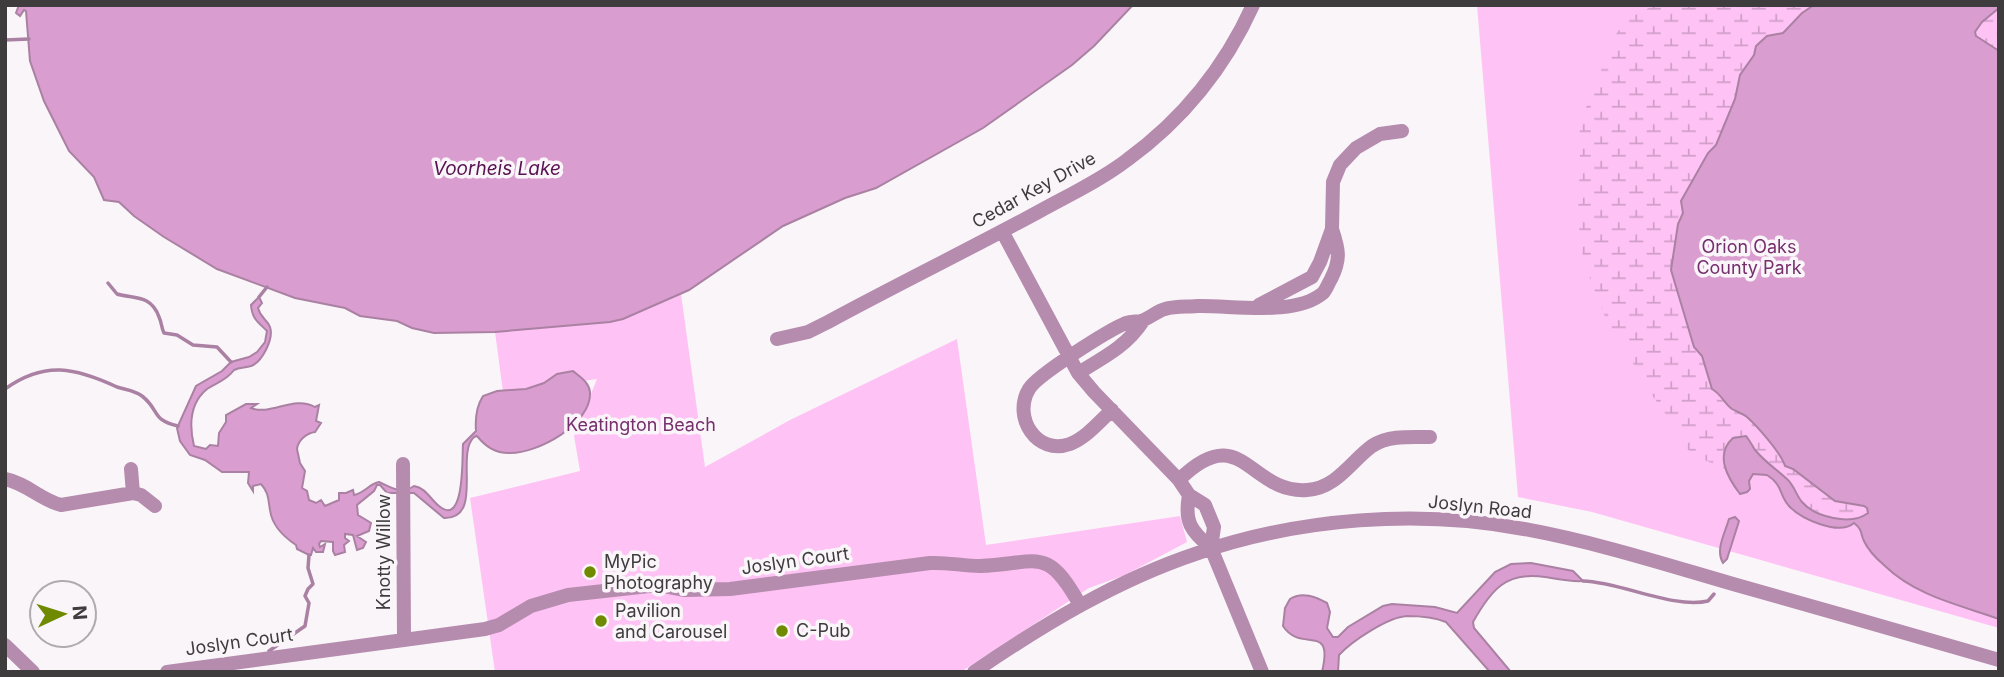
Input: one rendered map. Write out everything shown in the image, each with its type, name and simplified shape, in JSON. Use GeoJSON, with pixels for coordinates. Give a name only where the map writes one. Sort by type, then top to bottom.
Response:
{"type":"FeatureCollection","features":[{"type":"Feature","properties":{"kind":"street","name":"Cedar Key Drive"},"geometry":{"type":"LineString","coordinates":[[777,339],[808,331],[828,322],[1002,231],[1126,161],[1169,125],[1203,89],[1224,61],[1253,5]]}},
{"type":"Feature","properties":{"kind":"street"},"geometry":{"type":"LineString","coordinates":[[1112,410],[1081,438],[1069,444],[1048,445],[1039,441],[1028,430],[1023,414],[1024,401],[1030,387],[1068,358],[1127,323],[1143,321],[1166,309],[1256,306],[1312,277],[1332,229],[1334,182],[1340,165],[1356,148],[1380,134],[1402,131]]}},
{"type":"Feature","properties":{"kind":"street"},"geometry":{"type":"LineString","coordinates":[[1002,231],[1078,373],[1180,480],[1189,495],[1205,505],[1214,527],[1211,548]]}},
{"type":"Feature","properties":{"kind":"street"},"geometry":{"type":"LineString","coordinates":[[1078,373],[1133,337],[1143,321]]}},
{"type":"Feature","properties":{"kind":"street"},"geometry":{"type":"LineString","coordinates":[[1180,480],[1195,464],[1213,455],[1228,455],[1275,482],[1294,489],[1309,490],[1342,475],[1372,446],[1384,440],[1410,436],[1430,437]]}},
{"type":"Feature","properties":{"kind":"street","name":"Knotty Willow"},"geometry":{"type":"LineString","coordinates":[[403,464],[404,639]]}},
{"type":"Feature","properties":{"kind":"street"},"geometry":{"type":"LineString","coordinates":[[131,469],[134,493]]}},
{"type":"Feature","properties":{"kind":"street"},"geometry":{"type":"LineString","coordinates":[[5,479],[19,482],[50,502],[61,505],[134,493],[149,499],[155,506]]}},
{"type":"Feature","properties":{"kind":"street"},"geometry":{"type":"LineString","coordinates":[[1189,495],[1186,512],[1195,535],[1211,548],[1262,672]]}},
{"type":"Feature","properties":{"kind":"street","name":"Joslyn Road"},"geometry":{"type":"LineString","coordinates":[[974,672],[1080,605],[1142,574],[1211,548],[1271,533],[1355,521],[1406,519],[1498,525],[1612,550],[1999,660]]}},
{"type":"Feature","properties":{"kind":"street","name":"Joslyn Court"},"geometry":{"type":"LineString","coordinates":[[167,672],[499,625],[531,606],[568,595],[647,585],[707,591],[930,563],[979,566],[1037,560],[1053,567],[1070,587],[1080,605]]}},
{"type":"Feature","properties":{"kind":"street"},"geometry":{"type":"LineString","coordinates":[[5,645],[33,672]]}},
{"type":"Feature","properties":{"kind":"green space","name":"Orion Oaks County Park"},"geometry":{"type":"Polygon","coordinates":[[[1477,5],[1999,5],[1999,628],[1592,512],[1518,497],[1477,5]]]}},
{"type":"Feature","properties":{"kind":"green space"},"geometry":{"type":"Polygon","coordinates":[[[1655,5],[1814,5],[1802,13],[1783,33],[1764,38],[1745,66],[1716,145],[1708,153],[1683,197],[1683,213],[1678,224],[1671,270],[1694,347],[1702,356],[1712,389],[1732,409],[1756,426],[1774,447],[1784,465],[1793,468],[1831,499],[1866,507],[1868,512],[1864,516],[1841,518],[1819,513],[1806,506],[1791,483],[1758,453],[1746,436],[1734,438],[1727,446],[1725,469],[1693,455],[1682,443],[1605,317],[1585,266],[1582,251],[1578,219],[1578,140],[1583,115],[1616,34],[1629,18],[1655,5]]]}},
{"type":"Feature","properties":{"kind":"green space"},"geometry":{"type":"Polygon","coordinates":[[[1999,8],[1999,51],[1976,36],[1975,32],[1982,22],[1999,8]]]}},
{"type":"Feature","properties":{"kind":"green space","name":"Keatington Beach"},"geometry":{"type":"Polygon","coordinates":[[[681,294],[705,467],[790,420],[957,339],[986,545],[1180,516],[1187,542],[1125,575],[1089,588],[961,672],[495,672],[470,498],[580,471],[574,436],[597,379],[503,392],[495,332],[610,322],[681,294]]]}},
{"type":"Feature","properties":{"kind":"water","name":"Voorheis Lake"},"geometry":{"type":"Polygon","coordinates":[[[19,5],[1133,5],[1072,65],[983,128],[876,188],[845,198],[783,226],[689,290],[623,319],[610,322],[495,332],[434,333],[397,321],[360,316],[345,308],[295,298],[217,269],[164,237],[119,202],[104,200],[94,177],[69,151],[44,101],[30,61],[26,11],[20,16],[16,13],[19,5]]]}},
{"type":"Feature","properties":{"kind":"water"},"geometry":{"type":"Polygon","coordinates":[[[1814,5],[1999,5],[1975,32],[1976,36],[1999,51],[1999,619],[1910,585],[1873,555],[1854,523],[1847,527],[1830,527],[1802,516],[1789,506],[1776,483],[1767,475],[1753,474],[1749,481],[1750,489],[1740,494],[1725,466],[1724,452],[1727,445],[1733,438],[1746,436],[1755,450],[1789,481],[1800,499],[1815,512],[1843,519],[1861,517],[1868,513],[1864,506],[1835,501],[1793,469],[1785,466],[1774,447],[1757,427],[1732,409],[1712,389],[1702,356],[1694,347],[1671,270],[1678,224],[1683,213],[1681,201],[1708,153],[1716,145],[1735,99],[1740,75],[1754,55],[1756,46],[1767,36],[1783,33],[1802,13],[1814,5]]]}},
{"type":"Feature","properties":{"kind":"water"},"geometry":{"type":"Polygon","coordinates":[[[259,297],[262,303],[258,308],[271,332],[266,349],[255,364],[234,370],[201,395],[192,415],[194,446],[206,449],[210,445],[218,446],[219,433],[226,422],[226,415],[246,404],[257,404],[251,408],[259,410],[299,403],[315,407],[319,405],[316,421],[321,423],[315,432],[301,440],[297,449],[305,471],[302,488],[307,491],[309,500],[316,503],[321,500],[325,506],[339,500],[339,493],[353,490],[354,495],[379,482],[400,490],[418,487],[447,510],[454,507],[458,499],[463,444],[476,431],[476,413],[483,396],[497,391],[526,389],[544,383],[557,374],[573,371],[588,385],[588,404],[573,426],[561,435],[521,452],[495,451],[477,436],[474,437],[467,457],[466,497],[463,508],[456,516],[444,518],[414,493],[387,493],[377,485],[374,491],[357,505],[358,515],[371,523],[369,531],[357,536],[366,542],[363,548],[357,550],[353,535],[345,534],[349,541],[344,545],[345,552],[335,555],[333,542],[321,541],[320,547],[325,544],[323,552],[316,552],[313,548],[309,555],[297,549],[276,526],[271,516],[266,490],[261,484],[253,486],[253,491],[248,483],[249,472],[222,472],[205,460],[190,455],[180,441],[177,428],[196,386],[222,371],[231,362],[257,352],[265,342],[267,331],[256,320],[251,305],[259,297]]]}},
{"type":"Feature","properties":{"kind":"water"},"geometry":{"type":"Polygon","coordinates":[[[1735,517],[1739,521],[1727,559],[1723,563],[1720,553],[1722,541],[1729,519],[1735,517]]]}},
{"type":"Feature","properties":{"kind":"water"},"geometry":{"type":"Polygon","coordinates":[[[1531,563],[1573,571],[1583,581],[1520,577],[1501,585],[1493,592],[1473,622],[1474,628],[1511,672],[1490,672],[1446,622],[1407,616],[1381,625],[1352,643],[1339,655],[1338,672],[1322,672],[1325,657],[1324,647],[1320,642],[1298,638],[1283,626],[1285,608],[1290,599],[1299,595],[1314,597],[1327,603],[1330,612],[1327,628],[1333,637],[1338,637],[1348,627],[1383,606],[1392,604],[1435,607],[1457,613],[1495,572],[1511,564],[1531,563]]]}},
{"type":"Feature","properties":{"kind":"waterway"},"geometry":{"type":"LineString","coordinates":[[5,40],[29,39]]}},
{"type":"Feature","properties":{"kind":"waterway"},"geometry":{"type":"LineString","coordinates":[[108,283],[117,294],[151,304],[156,310],[164,333],[177,335],[193,345],[217,347],[231,362]]}},
{"type":"Feature","properties":{"kind":"waterway"},"geometry":{"type":"LineString","coordinates":[[259,297],[267,287]]}},
{"type":"Feature","properties":{"kind":"waterway"},"geometry":{"type":"LineString","coordinates":[[5,389],[34,374],[61,370],[74,372],[139,394],[148,401],[159,418],[178,426]]}},
{"type":"Feature","properties":{"kind":"waterway"},"geometry":{"type":"LineString","coordinates":[[269,651],[305,626],[309,603],[305,596],[313,584],[308,568],[309,555]]}},
{"type":"Feature","properties":{"kind":"waterway"},"geometry":{"type":"LineString","coordinates":[[1583,581],[1679,601],[1708,601],[1714,594]]}},
{"type":"Feature","properties":{"kind":"place","name":"MyPic Photography"},"geometry":{"type":"Point","coordinates":[590,572]}},
{"type":"Feature","properties":{"kind":"place","name":"Pavilion and Carousel"},"geometry":{"type":"Point","coordinates":[601,621]}},
{"type":"Feature","properties":{"kind":"place","name":"C-Pub"},"geometry":{"type":"Point","coordinates":[782,631]}}]}
